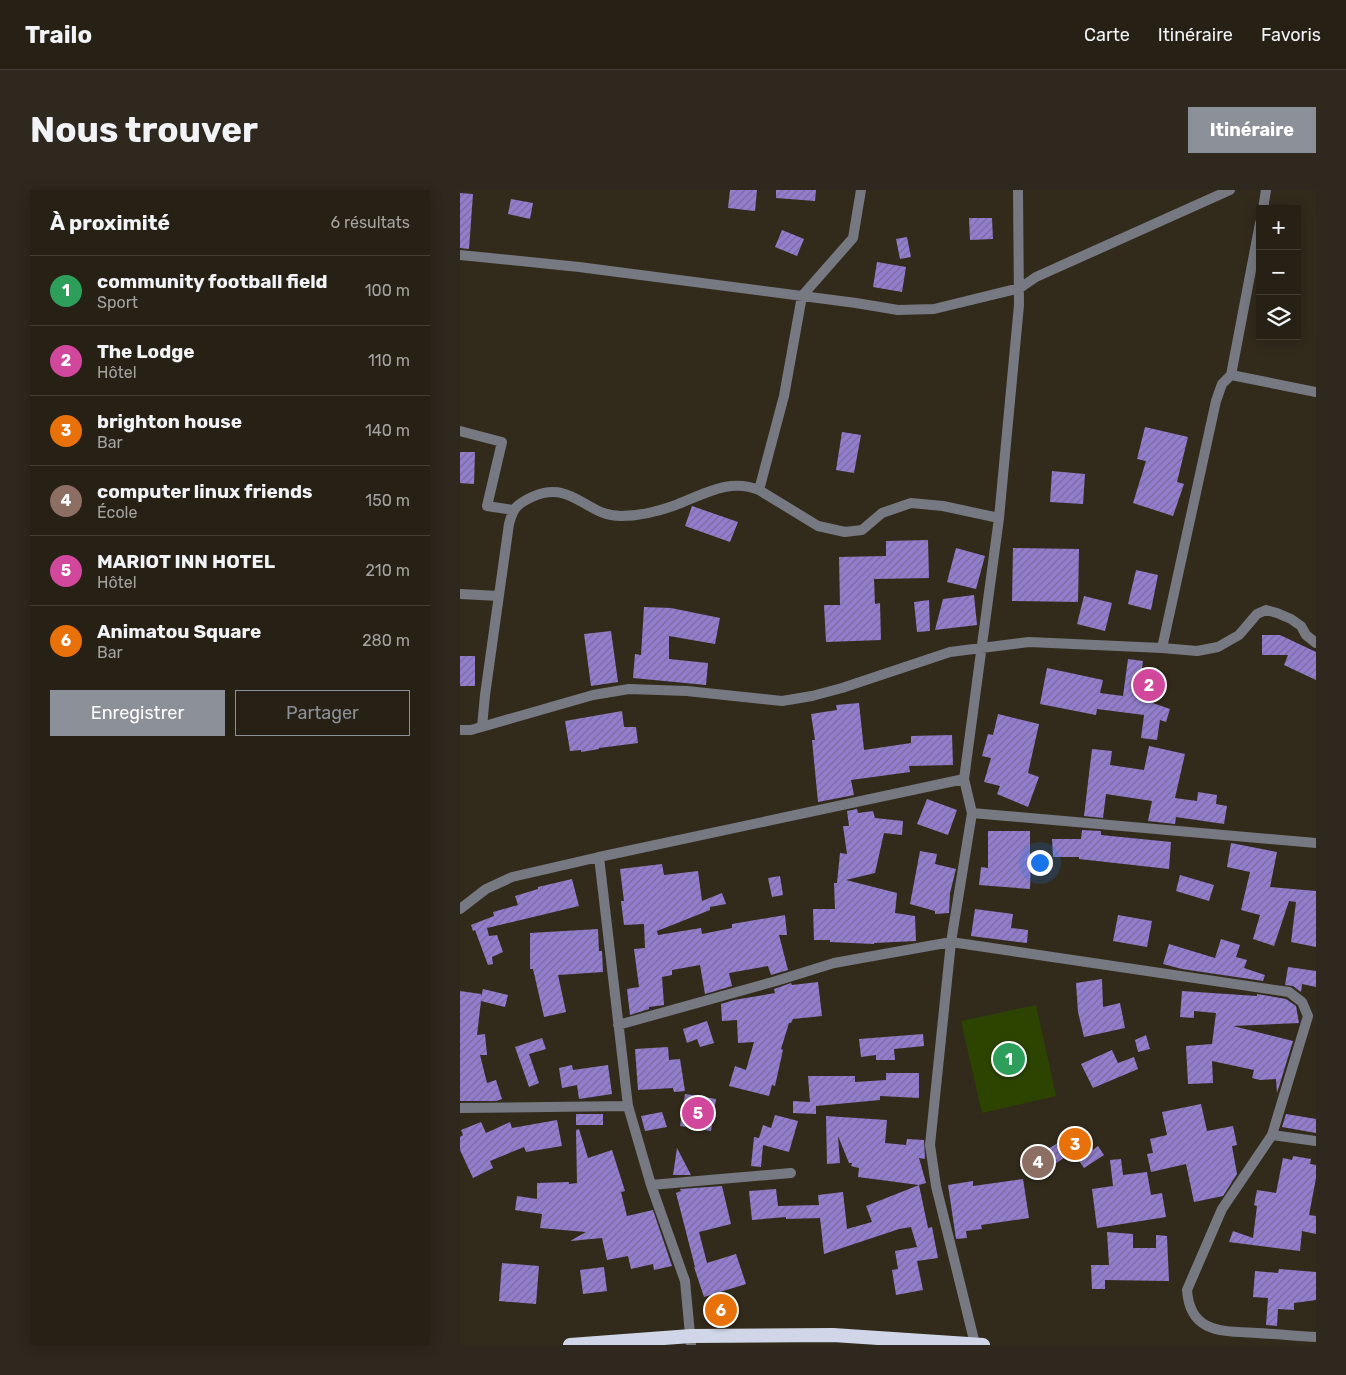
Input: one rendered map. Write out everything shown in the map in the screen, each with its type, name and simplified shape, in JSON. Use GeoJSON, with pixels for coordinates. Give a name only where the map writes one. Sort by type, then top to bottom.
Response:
{"type":"FeatureCollection","features":[{"type":"Feature","properties":{"kind":"highway"},"geometry":{"type":"LineString","coordinates":[[570,1345],[833,1335],[973,1344]]}},
{"type":"Feature","properties":{"kind":"street"},"geometry":{"type":"LineString","coordinates":[[760,490],[784,396],[802,296],[853,238],[861,190]]}},
{"type":"Feature","properties":{"kind":"street"},"geometry":{"type":"LineString","coordinates":[[973,1344],[936,1186],[930,1145],[951,942],[972,813],[964,779],[999,518],[1020,288],[1018,190]]}},
{"type":"Feature","properties":{"kind":"street"},"geometry":{"type":"LineString","coordinates":[[460,255],[579,267],[856,302],[898,310],[934,309],[1020,288],[1036,276],[1230,190]]}},
{"type":"Feature","properties":{"kind":"street"},"geometry":{"type":"LineString","coordinates":[[1263,205],[1266,190]]}},
{"type":"Feature","properties":{"kind":"street"},"geometry":{"type":"LineString","coordinates":[[1162,648],[1216,402],[1222,384],[1231,375],[1256,244]]}},
{"type":"Feature","properties":{"kind":"street"},"geometry":{"type":"LineString","coordinates":[[1231,375],[1316,392]]}},
{"type":"Feature","properties":{"kind":"street"},"geometry":{"type":"LineString","coordinates":[[460,431],[502,442],[487,506],[513,510]]}},
{"type":"Feature","properties":{"kind":"street"},"geometry":{"type":"LineString","coordinates":[[482,726],[509,524],[513,510],[523,501],[541,493],[560,492],[581,499],[597,511],[618,516],[642,515],[673,506],[704,492],[734,485],[749,486],[760,490],[818,526],[845,532],[862,530],[882,513],[911,504],[943,506],[999,518]]}},
{"type":"Feature","properties":{"kind":"street"},"geometry":{"type":"LineString","coordinates":[[460,594],[499,596]]}},
{"type":"Feature","properties":{"kind":"street"},"geometry":{"type":"LineString","coordinates":[[460,730],[471,730],[593,695],[630,689],[687,691],[782,701],[842,688],[950,652],[981,647],[1029,642],[1162,648],[1197,652],[1218,647],[1239,636],[1257,614],[1266,610],[1291,619],[1301,626],[1306,635],[1316,643]]}},
{"type":"Feature","properties":{"kind":"street"},"geometry":{"type":"LineString","coordinates":[[460,909],[486,889],[512,877],[964,779]]}},
{"type":"Feature","properties":{"kind":"street"},"geometry":{"type":"LineString","coordinates":[[972,813],[1316,844]]}},
{"type":"Feature","properties":{"kind":"street"},"geometry":{"type":"LineString","coordinates":[[599,857],[628,1106],[651,1185],[685,1281],[691,1341]]}},
{"type":"Feature","properties":{"kind":"street"},"geometry":{"type":"LineString","coordinates":[[618,1025],[834,963],[951,942],[1289,992],[1302,1002],[1308,1016],[1272,1135],[1222,1209],[1187,1290],[1188,1301],[1193,1314],[1202,1322],[1217,1330],[1316,1337]]}},
{"type":"Feature","properties":{"kind":"street"},"geometry":{"type":"LineString","coordinates":[[460,1108],[628,1106]]}},
{"type":"Feature","properties":{"kind":"street"},"geometry":{"type":"LineString","coordinates":[[1272,1135],[1316,1142]]}},
{"type":"Feature","properties":{"kind":"street"},"geometry":{"type":"LineString","coordinates":[[651,1185],[791,1173]]}},
{"type":"Feature","properties":{"kind":"green space"},"geometry":{"type":"Polygon","coordinates":[[[1036,1005],[1056,1096],[982,1113],[961,1021],[1036,1005]]]}},
{"type":"Feature","properties":{"kind":"building"},"geometry":{"type":"Polygon","coordinates":[[[730,190],[757,190],[755,211],[728,208],[730,190]]]}},
{"type":"Feature","properties":{"kind":"building"},"geometry":{"type":"Polygon","coordinates":[[[776,190],[816,190],[815,201],[776,198],[776,190]]]}},
{"type":"Feature","properties":{"kind":"building"},"geometry":{"type":"Polygon","coordinates":[[[460,193],[473,194],[469,249],[460,248],[460,193]]]}},
{"type":"Feature","properties":{"kind":"building"},"geometry":{"type":"Polygon","coordinates":[[[511,199],[533,203],[530,219],[508,214],[511,199]]]}},
{"type":"Feature","properties":{"kind":"building"},"geometry":{"type":"Polygon","coordinates":[[[969,218],[992,218],[993,239],[970,240],[969,218]]]}},
{"type":"Feature","properties":{"kind":"building"},"geometry":{"type":"Polygon","coordinates":[[[782,230],[804,239],[797,256],[775,247],[782,230]]]}},
{"type":"Feature","properties":{"kind":"building"},"geometry":{"type":"Polygon","coordinates":[[[907,237],[911,257],[900,259],[896,239],[907,237]]]}},
{"type":"Feature","properties":{"kind":"building"},"geometry":{"type":"Polygon","coordinates":[[[877,262],[906,267],[902,292],[873,287],[877,262]]]}},
{"type":"Feature","properties":{"kind":"building"},"geometry":{"type":"Polygon","coordinates":[[[1145,427],[1188,437],[1177,482],[1184,484],[1173,516],[1133,503],[1146,461],[1137,459],[1145,427]]]}},
{"type":"Feature","properties":{"kind":"building"},"geometry":{"type":"Polygon","coordinates":[[[842,432],[861,435],[854,473],[836,470],[842,432]]]}},
{"type":"Feature","properties":{"kind":"building"},"geometry":{"type":"Polygon","coordinates":[[[460,452],[475,452],[474,484],[460,483],[460,452]]]}},
{"type":"Feature","properties":{"kind":"building"},"geometry":{"type":"Polygon","coordinates":[[[1052,471],[1085,474],[1083,504],[1050,502],[1052,471]]]}},
{"type":"Feature","properties":{"kind":"building"},"geometry":{"type":"Polygon","coordinates":[[[692,506],[738,522],[730,542],[685,526],[692,506]]]}},
{"type":"Feature","properties":{"kind":"building"},"geometry":{"type":"Polygon","coordinates":[[[928,540],[929,578],[874,579],[875,604],[880,603],[881,640],[826,642],[824,605],[840,605],[839,557],[886,556],[886,541],[928,540]]]}},
{"type":"Feature","properties":{"kind":"building"},"geometry":{"type":"Polygon","coordinates":[[[956,548],[985,556],[976,589],[947,582],[956,548]]]}},
{"type":"Feature","properties":{"kind":"building"},"geometry":{"type":"Polygon","coordinates":[[[1013,548],[1079,549],[1078,602],[1012,601],[1013,548]]]}},
{"type":"Feature","properties":{"kind":"building"},"geometry":{"type":"Polygon","coordinates":[[[1136,570],[1158,575],[1151,610],[1128,604],[1136,570]]]}},
{"type":"Feature","properties":{"kind":"building"},"geometry":{"type":"Polygon","coordinates":[[[974,595],[977,625],[935,630],[943,599],[974,595]]]}},
{"type":"Feature","properties":{"kind":"building"},"geometry":{"type":"Polygon","coordinates":[[[1084,596],[1112,603],[1105,631],[1077,624],[1084,596]]]}},
{"type":"Feature","properties":{"kind":"building"},"geometry":{"type":"Polygon","coordinates":[[[929,600],[930,631],[917,632],[914,602],[929,600]]]}},
{"type":"Feature","properties":{"kind":"building"},"geometry":{"type":"Polygon","coordinates":[[[644,607],[671,608],[720,618],[715,644],[669,636],[669,659],[708,663],[706,685],[633,678],[635,654],[641,655],[644,607]]]}},
{"type":"Feature","properties":{"kind":"building"},"geometry":{"type":"Polygon","coordinates":[[[611,631],[618,682],[591,686],[584,634],[611,631]]]}},
{"type":"Feature","properties":{"kind":"building"},"geometry":{"type":"Polygon","coordinates":[[[1262,635],[1280,635],[1316,652],[1316,680],[1284,665],[1288,655],[1262,655],[1262,635]]]}},
{"type":"Feature","properties":{"kind":"building"},"geometry":{"type":"Polygon","coordinates":[[[460,656],[475,656],[475,686],[460,686],[460,656]]]}},
{"type":"Feature","properties":{"kind":"building"},"geometry":{"type":"Polygon","coordinates":[[[1128,659],[1143,661],[1138,698],[1170,709],[1166,722],[1160,720],[1157,740],[1141,738],[1144,715],[1097,709],[1096,715],[1040,704],[1047,668],[1103,680],[1100,693],[1123,696],[1128,659]]]}},
{"type":"Feature","properties":{"kind":"building"},"geometry":{"type":"Polygon","coordinates":[[[859,703],[864,750],[911,743],[911,736],[952,735],[953,765],[909,766],[910,772],[851,780],[854,795],[818,802],[812,740],[815,740],[811,714],[837,710],[836,705],[859,703]]]}},
{"type":"Feature","properties":{"kind":"building"},"geometry":{"type":"Polygon","coordinates":[[[622,711],[624,727],[636,727],[638,743],[581,752],[581,750],[570,751],[565,721],[622,711]]]}},
{"type":"Feature","properties":{"kind":"building"},"geometry":{"type":"Polygon","coordinates":[[[998,714],[1039,724],[1028,773],[1039,777],[1028,807],[997,794],[1000,786],[984,782],[991,758],[982,756],[988,734],[993,735],[998,714]]]}},
{"type":"Feature","properties":{"kind":"building"},"geometry":{"type":"Polygon","coordinates":[[[1149,746],[1185,754],[1175,798],[1197,801],[1198,792],[1217,795],[1216,804],[1227,806],[1224,824],[1176,817],[1175,824],[1148,821],[1152,801],[1106,794],[1103,818],[1084,816],[1092,749],[1112,751],[1110,765],[1144,770],[1149,746]]]}},
{"type":"Feature","properties":{"kind":"building"},"geometry":{"type":"Polygon","coordinates":[[[927,799],[957,810],[948,835],[917,824],[927,799]]]}},
{"type":"Feature","properties":{"kind":"building"},"geometry":{"type":"Polygon","coordinates":[[[857,809],[858,813],[873,811],[875,818],[903,821],[902,835],[884,833],[875,873],[846,880],[897,893],[895,913],[915,916],[916,941],[874,944],[814,940],[813,909],[835,909],[834,883],[837,883],[840,853],[847,854],[843,826],[849,826],[847,811],[857,809]]]}},
{"type":"Feature","properties":{"kind":"building"},"geometry":{"type":"Polygon","coordinates":[[[1082,830],[1101,831],[1101,835],[1171,842],[1169,869],[1079,859],[1079,857],[1053,857],[1052,839],[1081,839],[1082,830]]]}},
{"type":"Feature","properties":{"kind":"building"},"geometry":{"type":"Polygon","coordinates":[[[988,831],[1030,831],[1030,889],[979,885],[981,867],[988,868],[988,831]]]}},
{"type":"Feature","properties":{"kind":"building"},"geometry":{"type":"Polygon","coordinates":[[[1231,843],[1277,852],[1270,887],[1316,891],[1316,947],[1291,942],[1296,902],[1289,901],[1274,946],[1253,939],[1260,915],[1241,910],[1250,872],[1227,867],[1231,843]]]}},
{"type":"Feature","properties":{"kind":"building"},"geometry":{"type":"Polygon","coordinates":[[[920,851],[937,854],[935,864],[956,869],[950,893],[949,913],[935,914],[935,911],[910,904],[920,851]]]}},
{"type":"Feature","properties":{"kind":"building"},"geometry":{"type":"Polygon","coordinates":[[[662,864],[664,875],[698,871],[702,901],[722,893],[726,904],[710,907],[710,910],[657,931],[658,935],[701,928],[702,934],[732,928],[732,924],[785,915],[787,935],[779,935],[788,970],[771,975],[768,966],[729,973],[732,986],[705,994],[700,965],[672,970],[672,975],[662,977],[664,1005],[649,1007],[649,1009],[630,1015],[627,989],[639,987],[634,949],[645,948],[644,924],[624,925],[621,901],[624,901],[620,869],[662,864]]]}},
{"type":"Feature","properties":{"kind":"building"},"geometry":{"type":"Polygon","coordinates":[[[1180,875],[1214,885],[1209,901],[1176,891],[1180,875]]]}},
{"type":"Feature","properties":{"kind":"building"},"geometry":{"type":"Polygon","coordinates":[[[780,876],[783,895],[772,897],[768,878],[780,876]]]}},
{"type":"Feature","properties":{"kind":"building"},"geometry":{"type":"Polygon","coordinates":[[[572,879],[579,906],[487,928],[489,936],[497,935],[503,952],[492,957],[493,964],[488,965],[475,930],[473,931],[471,925],[494,916],[493,912],[518,905],[515,896],[538,889],[538,887],[572,879]]]}},
{"type":"Feature","properties":{"kind":"building"},"geometry":{"type":"Polygon","coordinates":[[[975,909],[1013,914],[1011,928],[1028,930],[1027,943],[971,936],[975,909]]]}},
{"type":"Feature","properties":{"kind":"building"},"geometry":{"type":"Polygon","coordinates":[[[1118,915],[1152,921],[1147,947],[1113,941],[1118,915]]]}},
{"type":"Feature","properties":{"kind":"building"},"geometry":{"type":"Polygon","coordinates":[[[598,929],[599,951],[602,951],[603,972],[558,975],[566,1012],[544,1017],[533,969],[530,969],[530,933],[598,929]]]}},
{"type":"Feature","properties":{"kind":"building"},"geometry":{"type":"Polygon","coordinates":[[[1221,939],[1240,945],[1236,957],[1247,960],[1244,968],[1265,975],[1263,981],[1182,969],[1163,964],[1169,944],[1215,958],[1221,939]]]}},
{"type":"Feature","properties":{"kind":"building"},"geometry":{"type":"Polygon","coordinates":[[[1288,967],[1316,971],[1316,987],[1302,984],[1301,992],[1293,986],[1285,985],[1288,967]]]}},
{"type":"Feature","properties":{"kind":"building"},"geometry":{"type":"Polygon","coordinates":[[[1102,979],[1103,1007],[1120,1003],[1125,1028],[1084,1037],[1078,1012],[1076,983],[1102,979]]]}},
{"type":"Feature","properties":{"kind":"building"},"geometry":{"type":"Polygon","coordinates":[[[818,982],[822,1016],[793,1019],[789,1023],[781,1049],[783,1050],[775,1086],[772,1085],[769,1096],[729,1086],[735,1066],[746,1070],[754,1042],[738,1043],[737,1020],[722,1021],[721,1004],[775,993],[774,989],[791,983],[792,985],[818,982]]]}},
{"type":"Feature","properties":{"kind":"building"},"geometry":{"type":"Polygon","coordinates":[[[483,989],[508,995],[505,1007],[481,1001],[477,1035],[485,1034],[487,1055],[480,1055],[487,1083],[496,1080],[502,1099],[496,1101],[460,1101],[460,991],[481,994],[481,997],[483,989]]]}},
{"type":"Feature","properties":{"kind":"building"},"geometry":{"type":"Polygon","coordinates":[[[1182,991],[1257,996],[1257,994],[1286,999],[1296,1006],[1299,1023],[1233,1026],[1293,1041],[1277,1093],[1276,1079],[1260,1080],[1252,1078],[1254,1070],[1212,1061],[1213,1083],[1188,1084],[1186,1046],[1212,1044],[1216,1013],[1194,1011],[1194,1018],[1180,1017],[1182,991]]]}},
{"type":"Feature","properties":{"kind":"building"},"geometry":{"type":"Polygon","coordinates":[[[707,1021],[714,1043],[700,1047],[697,1039],[687,1043],[683,1029],[707,1021]]]}},
{"type":"Feature","properties":{"kind":"building"},"geometry":{"type":"Polygon","coordinates":[[[923,1034],[924,1046],[894,1049],[895,1060],[876,1060],[876,1055],[861,1057],[859,1039],[923,1034]]]}},
{"type":"Feature","properties":{"kind":"building"},"geometry":{"type":"Polygon","coordinates":[[[1146,1035],[1150,1049],[1138,1052],[1135,1040],[1146,1035]]]}},
{"type":"Feature","properties":{"kind":"building"},"geometry":{"type":"Polygon","coordinates":[[[542,1038],[546,1049],[529,1054],[539,1083],[529,1087],[515,1047],[542,1038]]]}},
{"type":"Feature","properties":{"kind":"building"},"geometry":{"type":"Polygon","coordinates":[[[668,1047],[669,1060],[680,1059],[685,1091],[674,1092],[673,1088],[638,1090],[635,1049],[668,1047]]]}},
{"type":"Feature","properties":{"kind":"building"},"geometry":{"type":"Polygon","coordinates":[[[1112,1050],[1118,1063],[1134,1057],[1138,1069],[1093,1088],[1081,1064],[1112,1050]]]}},
{"type":"Feature","properties":{"kind":"building"},"geometry":{"type":"Polygon","coordinates":[[[572,1065],[573,1070],[608,1065],[612,1094],[579,1099],[577,1085],[562,1088],[559,1068],[572,1065]]]}},
{"type":"Feature","properties":{"kind":"building"},"geometry":{"type":"Polygon","coordinates":[[[886,1073],[919,1073],[919,1098],[880,1096],[880,1100],[816,1106],[816,1114],[793,1113],[793,1101],[810,1102],[808,1076],[855,1076],[855,1082],[886,1080],[886,1073]]]}},
{"type":"Feature","properties":{"kind":"building"},"geometry":{"type":"Polygon","coordinates":[[[685,1094],[716,1099],[711,1131],[680,1126],[685,1094]]]}},
{"type":"Feature","properties":{"kind":"building"},"geometry":{"type":"Polygon","coordinates":[[[1201,1104],[1207,1131],[1233,1126],[1237,1145],[1232,1146],[1237,1174],[1223,1196],[1194,1202],[1186,1164],[1151,1172],[1147,1154],[1153,1153],[1150,1139],[1167,1135],[1162,1112],[1201,1104]]]}},
{"type":"Feature","properties":{"kind":"building"},"geometry":{"type":"Polygon","coordinates":[[[662,1112],[667,1127],[645,1131],[641,1116],[662,1112]]]}},
{"type":"Feature","properties":{"kind":"building"},"geometry":{"type":"Polygon","coordinates":[[[576,1114],[603,1114],[603,1125],[576,1125],[576,1114]]]}},
{"type":"Feature","properties":{"kind":"building"},"geometry":{"type":"Polygon","coordinates":[[[1286,1114],[1316,1119],[1316,1133],[1282,1127],[1286,1114]]]}},
{"type":"Feature","properties":{"kind":"building"},"geometry":{"type":"Polygon","coordinates":[[[775,1115],[798,1121],[789,1152],[763,1145],[761,1167],[751,1166],[754,1137],[759,1138],[763,1125],[771,1128],[775,1115]]]}},
{"type":"Feature","properties":{"kind":"building"},"geometry":{"type":"Polygon","coordinates":[[[826,1116],[887,1120],[885,1143],[906,1145],[907,1139],[924,1140],[925,1159],[919,1158],[926,1183],[919,1185],[858,1177],[859,1168],[851,1166],[852,1163],[849,1163],[838,1136],[840,1163],[827,1164],[826,1116]]]}},
{"type":"Feature","properties":{"kind":"building"},"geometry":{"type":"Polygon","coordinates":[[[557,1120],[562,1146],[526,1152],[524,1147],[490,1161],[493,1168],[473,1178],[460,1150],[460,1137],[463,1135],[461,1130],[481,1122],[486,1133],[510,1122],[512,1128],[557,1120]]]}},
{"type":"Feature","properties":{"kind":"building"},"geometry":{"type":"Polygon","coordinates":[[[579,1129],[588,1158],[612,1150],[625,1191],[621,1192],[627,1216],[653,1210],[672,1266],[654,1270],[653,1264],[631,1269],[628,1256],[607,1260],[602,1238],[570,1241],[586,1232],[540,1228],[542,1214],[515,1210],[517,1196],[537,1199],[537,1183],[577,1183],[576,1130],[579,1129]]]}},
{"type":"Feature","properties":{"kind":"building"},"geometry":{"type":"Polygon","coordinates":[[[1085,1132],[1093,1150],[1098,1146],[1104,1155],[1084,1168],[1073,1152],[1050,1167],[1033,1175],[1026,1160],[1064,1139],[1085,1132]]]}},
{"type":"Feature","properties":{"kind":"building"},"geometry":{"type":"Polygon","coordinates":[[[677,1148],[691,1175],[673,1175],[677,1148]]]}},
{"type":"Feature","properties":{"kind":"building"},"geometry":{"type":"Polygon","coordinates":[[[1293,1156],[1311,1159],[1310,1164],[1316,1165],[1316,1178],[1309,1215],[1316,1216],[1316,1234],[1302,1231],[1300,1251],[1229,1242],[1233,1231],[1253,1238],[1257,1206],[1254,1205],[1257,1190],[1276,1193],[1283,1158],[1292,1160],[1293,1156]]]}},
{"type":"Feature","properties":{"kind":"building"},"geometry":{"type":"Polygon","coordinates":[[[1121,1159],[1123,1175],[1147,1172],[1151,1195],[1162,1193],[1166,1217],[1097,1228],[1092,1189],[1113,1186],[1110,1160],[1121,1159]]]}},
{"type":"Feature","properties":{"kind":"building"},"geometry":{"type":"Polygon","coordinates":[[[1023,1179],[1029,1218],[981,1225],[982,1229],[966,1231],[967,1238],[956,1239],[948,1185],[973,1181],[973,1186],[1023,1179]]]}},
{"type":"Feature","properties":{"kind":"building"},"geometry":{"type":"Polygon","coordinates":[[[919,1185],[928,1228],[932,1227],[938,1258],[917,1261],[923,1290],[896,1295],[892,1270],[898,1269],[895,1251],[917,1247],[911,1227],[899,1229],[824,1254],[820,1218],[786,1219],[786,1217],[752,1220],[749,1191],[776,1189],[778,1206],[819,1205],[818,1195],[843,1192],[847,1229],[872,1222],[866,1206],[919,1185]]]}},
{"type":"Feature","properties":{"kind":"building"},"geometry":{"type":"Polygon","coordinates":[[[722,1186],[731,1224],[699,1232],[707,1263],[736,1254],[746,1284],[704,1297],[694,1267],[676,1193],[681,1191],[680,1189],[722,1186]]]}},
{"type":"Feature","properties":{"kind":"building"},"geometry":{"type":"Polygon","coordinates":[[[1107,1232],[1133,1234],[1133,1248],[1156,1248],[1156,1235],[1167,1236],[1169,1281],[1105,1280],[1105,1289],[1092,1289],[1091,1265],[1109,1265],[1107,1232]]]}},
{"type":"Feature","properties":{"kind":"building"},"geometry":{"type":"Polygon","coordinates":[[[502,1263],[539,1266],[536,1304],[499,1301],[502,1263]]]}},
{"type":"Feature","properties":{"kind":"building"},"geometry":{"type":"Polygon","coordinates":[[[604,1267],[607,1291],[583,1294],[580,1270],[604,1267]]]}},
{"type":"Feature","properties":{"kind":"building"},"geometry":{"type":"Polygon","coordinates":[[[1279,1269],[1316,1272],[1316,1300],[1294,1303],[1294,1310],[1278,1309],[1277,1326],[1266,1325],[1268,1298],[1253,1297],[1255,1271],[1278,1273],[1279,1269]]]}},
{"type":"Feature","properties":{"kind":"place","name":"The Lodge"},"geometry":{"type":"Point","coordinates":[1149,685]}},
{"type":"Feature","properties":{"kind":"place","name":"community football field"},"geometry":{"type":"Point","coordinates":[1009,1059]}},
{"type":"Feature","properties":{"kind":"place","name":"MARIOT INN HOTEL"},"geometry":{"type":"Point","coordinates":[698,1113]}},
{"type":"Feature","properties":{"kind":"place","name":"brighton house"},"geometry":{"type":"Point","coordinates":[1075,1144]}},
{"type":"Feature","properties":{"kind":"place","name":"computer linux friends"},"geometry":{"type":"Point","coordinates":[1038,1162]}},
{"type":"Feature","properties":{"kind":"place","name":"Animatou Square"},"geometry":{"type":"Point","coordinates":[721,1310]}}]}
